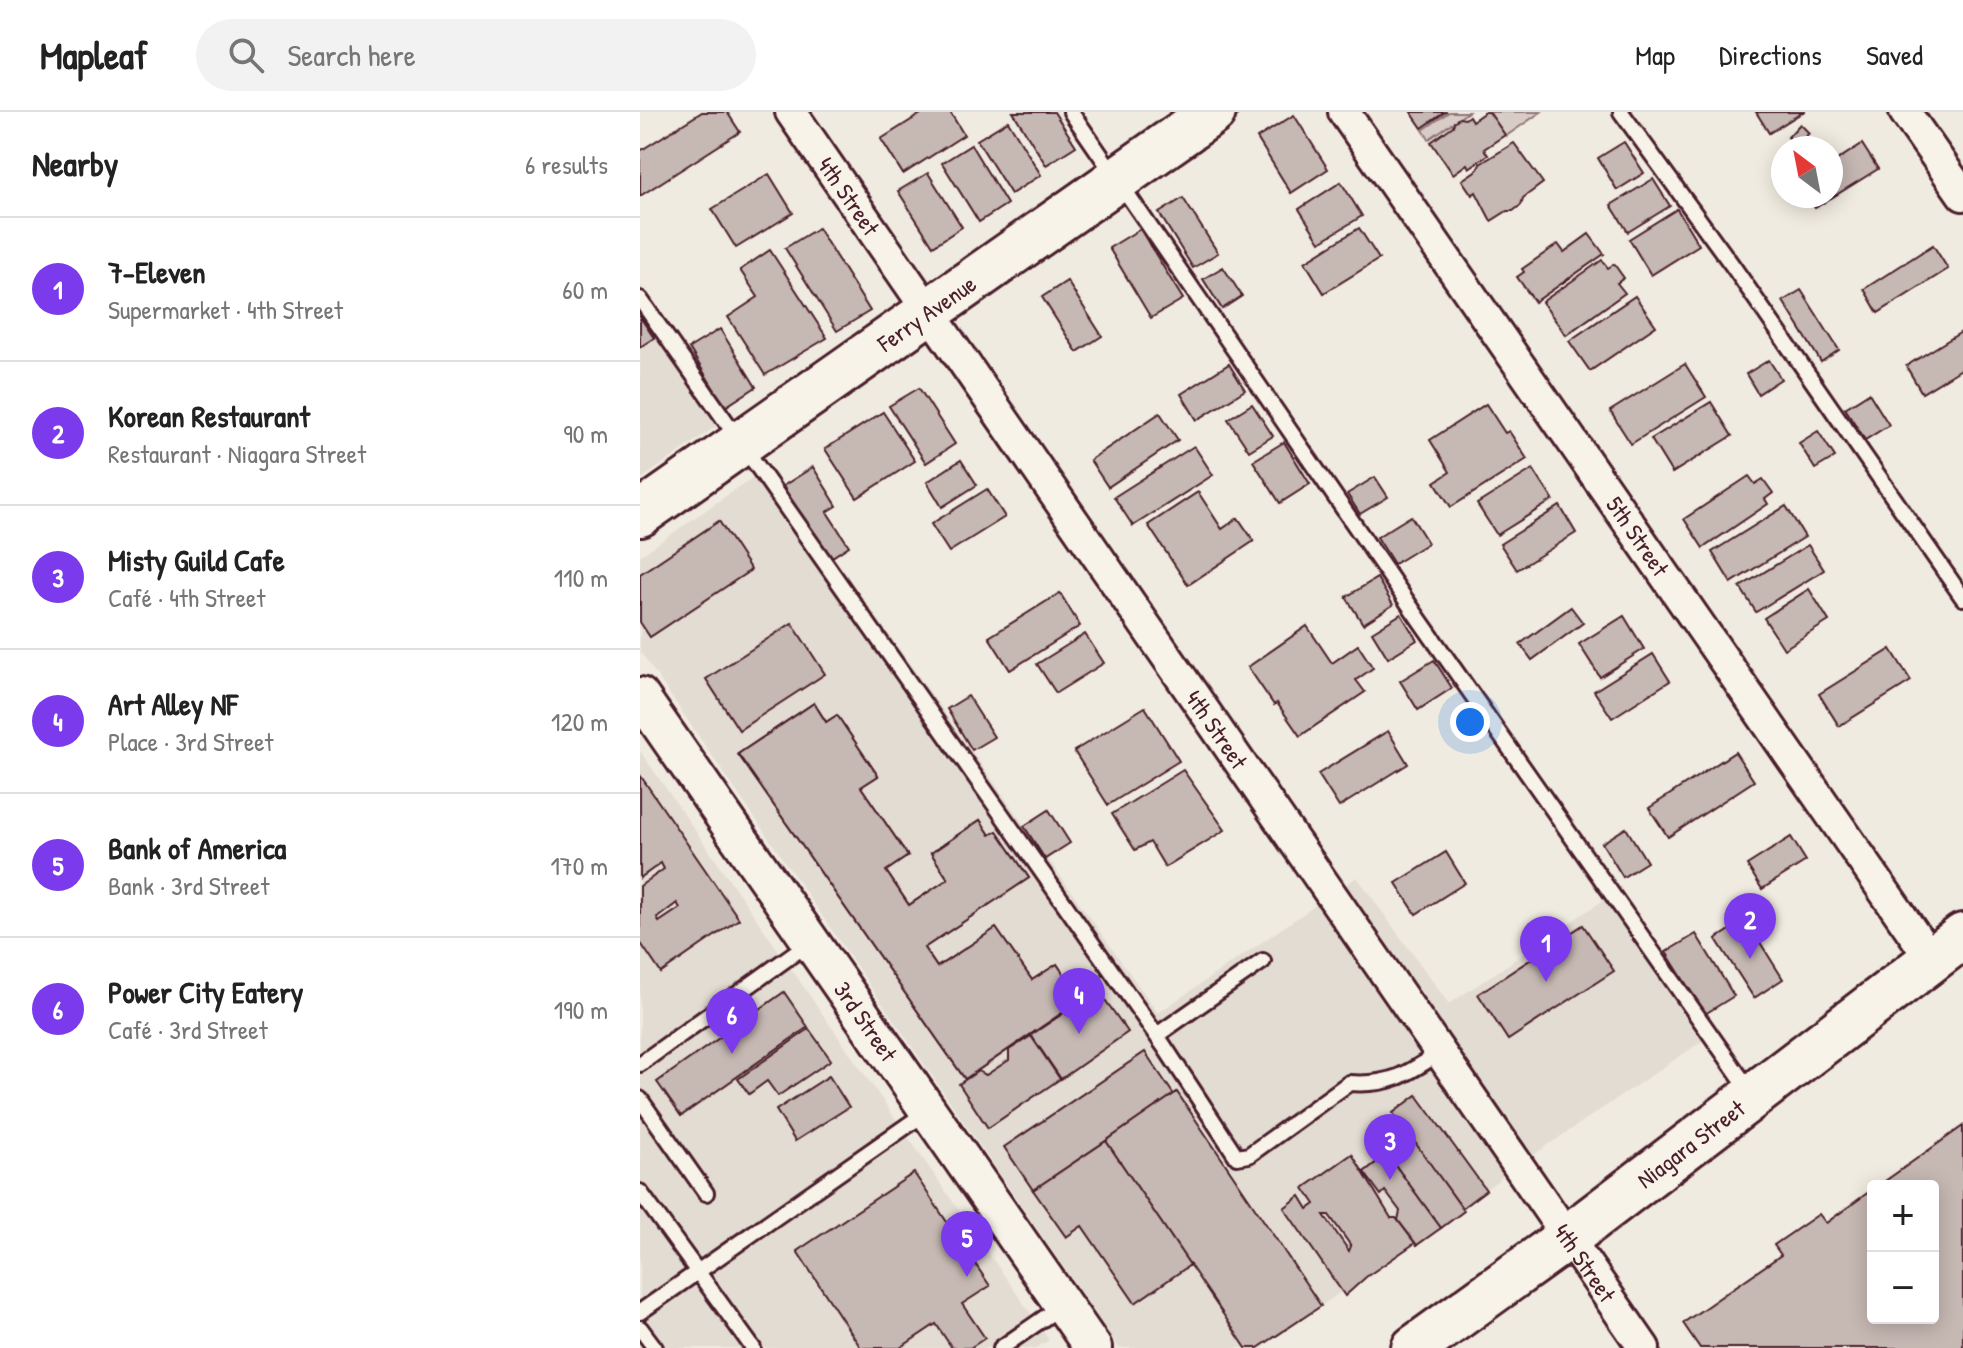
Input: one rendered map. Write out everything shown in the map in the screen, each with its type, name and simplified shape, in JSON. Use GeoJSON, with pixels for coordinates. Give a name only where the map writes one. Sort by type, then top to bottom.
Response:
{"type":"FeatureCollection","features":[{"type":"Feature","properties":{"kind":"main road","name":"Ferry Avenue"},"geometry":{"type":"LineString","coordinates":[[640,514],[1213,112]]}},
{"type":"Feature","properties":{"kind":"main road","name":"Niagara Street"},"geometry":{"type":"LineString","coordinates":[[1414,1348],[1568,1237],[1947,947]]}},
{"type":"Feature","properties":{"kind":"street","name":"4th Street"},"geometry":{"type":"LineString","coordinates":[[791,112],[1644,1348]]}},
{"type":"Feature","properties":{"kind":"street","name":"5th Street"},"geometry":{"type":"LineString","coordinates":[[1344,112],[1947,947]]}},
{"type":"Feature","properties":{"kind":"street"},"geometry":{"type":"LineString","coordinates":[[1905,112],[1963,195]]}},
{"type":"Feature","properties":{"kind":"street","name":"3rd Street"},"geometry":{"type":"LineString","coordinates":[[640,696],[1093,1348]]}},
{"type":"Feature","properties":{"kind":"lane"},"geometry":{"type":"LineString","coordinates":[[1071,112],[1419,619],[1753,1094]]}},
{"type":"Feature","properties":{"kind":"lane"},"geometry":{"type":"LineString","coordinates":[[1621,112],[1741,278],[1963,598]]}},
{"type":"Feature","properties":{"kind":"lane"},"geometry":{"type":"LineString","coordinates":[[640,299],[1157,1035],[1237,1157],[1249,1155],[1349,1083],[1393,1081],[1441,1052]]}},
{"type":"Feature","properties":{"kind":"lane"},"geometry":{"type":"LineString","coordinates":[[640,1064],[811,941]]}},
{"type":"Feature","properties":{"kind":"lane"},"geometry":{"type":"LineString","coordinates":[[1157,1035],[1263,961]]}},
{"type":"Feature","properties":{"kind":"lane"},"geometry":{"type":"LineString","coordinates":[[640,1099],[706,1193]]}},
{"type":"Feature","properties":{"kind":"lane"},"geometry":{"type":"LineString","coordinates":[[640,1312],[929,1111]]}},
{"type":"Feature","properties":{"kind":"lane"},"geometry":{"type":"LineString","coordinates":[[640,1192],[753,1348]]}},
{"type":"Feature","properties":{"kind":"lane"},"geometry":{"type":"LineString","coordinates":[[1001,1348],[1063,1305]]}},
{"type":"Feature","properties":{"kind":"lane"},"geometry":{"type":"LineString","coordinates":[[640,1328],[655,1348]]}},
{"type":"Feature","properties":{"kind":"shaded area"},"geometry":{"type":"Polygon","coordinates":[[[1449,112],[1468,112],[1429,139],[1423,130],[1449,112]]]}},
{"type":"Feature","properties":{"kind":"shaded area"},"geometry":{"type":"Polygon","coordinates":[[[1489,112],[1541,112],[1506,136],[1489,112]]]}},
{"type":"Feature","properties":{"kind":"shaded area"},"geometry":{"type":"Polygon","coordinates":[[[640,285],[731,416],[640,480],[640,285]]]}},
{"type":"Feature","properties":{"kind":"shaded area"},"geometry":{"type":"Polygon","coordinates":[[[769,466],[1158,1013],[1357,877],[1449,1004],[1608,897],[1704,1040],[1545,1147],[1262,1348],[1119,1348],[640,651],[640,556],[769,466]]]}},
{"type":"Feature","properties":{"kind":"shaded area"},"geometry":{"type":"Polygon","coordinates":[[[640,751],[1049,1340],[1037,1348],[640,1348],[640,751]]]}},
{"type":"Feature","properties":{"kind":"building"},"geometry":{"type":"Polygon","coordinates":[[[702,112],[727,112],[740,132],[640,196],[640,151],[702,112]]]}},
{"type":"Feature","properties":{"kind":"building"},"geometry":{"type":"Polygon","coordinates":[[[924,112],[950,112],[964,135],[903,174],[881,139],[924,112]]]}},
{"type":"Feature","properties":{"kind":"building"},"geometry":{"type":"Polygon","coordinates":[[[1013,112],[1054,112],[1076,146],[1046,165],[1013,112]]]}},
{"type":"Feature","properties":{"kind":"building"},"geometry":{"type":"Polygon","coordinates":[[[1411,112],[1445,112],[1422,128],[1411,112]]]}},
{"type":"Feature","properties":{"kind":"building"},"geometry":{"type":"Polygon","coordinates":[[[1489,112],[1505,135],[1484,149],[1488,155],[1453,174],[1431,142],[1459,118],[1469,116],[1472,121],[1489,112]]]}},
{"type":"Feature","properties":{"kind":"building"},"geometry":{"type":"Polygon","coordinates":[[[1756,112],[1803,112],[1769,133],[1756,112]]]}},
{"type":"Feature","properties":{"kind":"building"},"geometry":{"type":"Polygon","coordinates":[[[1294,115],[1328,169],[1291,193],[1257,138],[1294,115]]]}},
{"type":"Feature","properties":{"kind":"building"},"geometry":{"type":"Polygon","coordinates":[[[1008,121],[1041,175],[1011,194],[977,140],[1008,121]]]}},
{"type":"Feature","properties":{"kind":"building"},"geometry":{"type":"Polygon","coordinates":[[[1800,124],[1809,133],[1806,136],[1789,136],[1800,124]]]}},
{"type":"Feature","properties":{"kind":"building"},"geometry":{"type":"Polygon","coordinates":[[[1624,142],[1644,173],[1617,190],[1598,158],[1624,142]]]}},
{"type":"Feature","properties":{"kind":"building"},"geometry":{"type":"Polygon","coordinates":[[[1514,143],[1543,183],[1523,198],[1521,205],[1513,211],[1507,211],[1491,221],[1476,192],[1472,195],[1462,180],[1478,169],[1480,164],[1514,143]]]}},
{"type":"Feature","properties":{"kind":"building"},"geometry":{"type":"Polygon","coordinates":[[[1862,144],[1878,169],[1843,191],[1843,156],[1862,144]]]}},
{"type":"Feature","properties":{"kind":"building"},"geometry":{"type":"Polygon","coordinates":[[[971,145],[1007,204],[979,222],[942,163],[971,145]]]}},
{"type":"Feature","properties":{"kind":"building"},"geometry":{"type":"Polygon","coordinates":[[[928,173],[962,227],[933,246],[898,191],[928,173]]]}},
{"type":"Feature","properties":{"kind":"building"},"geometry":{"type":"Polygon","coordinates":[[[769,174],[793,213],[736,248],[712,209],[769,174]]]}},
{"type":"Feature","properties":{"kind":"building"},"geometry":{"type":"Polygon","coordinates":[[[1653,179],[1670,206],[1628,232],[1611,205],[1653,179]]]}},
{"type":"Feature","properties":{"kind":"building"},"geometry":{"type":"Polygon","coordinates":[[[1341,182],[1362,216],[1320,242],[1299,209],[1341,182]]]}},
{"type":"Feature","properties":{"kind":"building"},"geometry":{"type":"Polygon","coordinates":[[[1183,198],[1218,253],[1193,268],[1159,213],[1183,198]]]}},
{"type":"Feature","properties":{"kind":"building"},"geometry":{"type":"Polygon","coordinates":[[[1677,209],[1699,245],[1651,275],[1629,239],[1677,209]]]}},
{"type":"Feature","properties":{"kind":"building"},"geometry":{"type":"Polygon","coordinates":[[[818,228],[870,311],[837,331],[785,248],[818,228]]]}},
{"type":"Feature","properties":{"kind":"building"},"geometry":{"type":"Polygon","coordinates":[[[1359,228],[1379,259],[1324,293],[1305,262],[1359,228]]]}},
{"type":"Feature","properties":{"kind":"building"},"geometry":{"type":"Polygon","coordinates":[[[1140,229],[1183,299],[1151,318],[1109,248],[1140,229]]]}},
{"type":"Feature","properties":{"kind":"building"},"geometry":{"type":"Polygon","coordinates":[[[1589,234],[1604,254],[1535,302],[1517,277],[1524,272],[1522,269],[1558,244],[1564,252],[1589,234]]]}},
{"type":"Feature","properties":{"kind":"building"},"geometry":{"type":"Polygon","coordinates":[[[1933,245],[1948,269],[1878,313],[1864,289],[1933,245]]]}},
{"type":"Feature","properties":{"kind":"building"},"geometry":{"type":"Polygon","coordinates":[[[770,250],[827,338],[765,375],[728,317],[758,297],[740,270],[770,250]]]}},
{"type":"Feature","properties":{"kind":"building"},"geometry":{"type":"Polygon","coordinates":[[[1602,260],[1608,268],[1614,264],[1624,278],[1617,283],[1625,293],[1566,335],[1542,302],[1602,260]]]}},
{"type":"Feature","properties":{"kind":"building"},"geometry":{"type":"Polygon","coordinates":[[[1223,267],[1242,296],[1222,309],[1203,279],[1223,267]]]}},
{"type":"Feature","properties":{"kind":"building"},"geometry":{"type":"Polygon","coordinates":[[[1067,281],[1102,336],[1077,352],[1042,297],[1067,281]]]}},
{"type":"Feature","properties":{"kind":"building"},"geometry":{"type":"Polygon","coordinates":[[[1801,290],[1839,350],[1821,362],[1783,301],[1801,290]]]}},
{"type":"Feature","properties":{"kind":"building"},"geometry":{"type":"Polygon","coordinates":[[[1635,296],[1656,326],[1590,371],[1569,341],[1635,296]]]}},
{"type":"Feature","properties":{"kind":"building"},"geometry":{"type":"Polygon","coordinates":[[[640,317],[654,338],[640,347],[640,317]]]}},
{"type":"Feature","properties":{"kind":"building"},"geometry":{"type":"Polygon","coordinates":[[[720,329],[756,387],[725,407],[689,348],[720,329]]]}},
{"type":"Feature","properties":{"kind":"building"},"geometry":{"type":"Polygon","coordinates":[[[1963,331],[1963,368],[1922,393],[1906,366],[1963,331]]]}},
{"type":"Feature","properties":{"kind":"building"},"geometry":{"type":"Polygon","coordinates":[[[1769,360],[1781,379],[1758,394],[1746,374],[1769,360]]]}},
{"type":"Feature","properties":{"kind":"building"},"geometry":{"type":"Polygon","coordinates":[[[1229,364],[1245,390],[1197,420],[1181,394],[1229,364]]]}},
{"type":"Feature","properties":{"kind":"building"},"geometry":{"type":"Polygon","coordinates":[[[1685,364],[1706,397],[1631,444],[1610,411],[1685,364]]]}},
{"type":"Feature","properties":{"kind":"building"},"geometry":{"type":"Polygon","coordinates":[[[919,388],[955,444],[926,463],[889,406],[919,388]]]}},
{"type":"Feature","properties":{"kind":"building"},"geometry":{"type":"Polygon","coordinates":[[[1869,393],[1889,425],[1865,440],[1845,408],[1869,393]]]}},
{"type":"Feature","properties":{"kind":"building"},"geometry":{"type":"Polygon","coordinates":[[[1711,402],[1732,436],[1672,473],[1651,439],[1711,402]]]}},
{"type":"Feature","properties":{"kind":"building"},"geometry":{"type":"Polygon","coordinates":[[[1252,404],[1273,436],[1249,451],[1228,419],[1252,404]]]}},
{"type":"Feature","properties":{"kind":"building"},"geometry":{"type":"Polygon","coordinates":[[[1486,404],[1527,459],[1451,507],[1435,482],[1450,472],[1430,440],[1486,404]]]}},
{"type":"Feature","properties":{"kind":"building"},"geometry":{"type":"Polygon","coordinates":[[[883,412],[915,461],[857,498],[825,449],[883,412]]]}},
{"type":"Feature","properties":{"kind":"building"},"geometry":{"type":"Polygon","coordinates":[[[1160,413],[1178,440],[1108,487],[1090,460],[1160,413]]]}},
{"type":"Feature","properties":{"kind":"building"},"geometry":{"type":"Polygon","coordinates":[[[1818,431],[1835,457],[1815,469],[1799,443],[1818,431]]]}},
{"type":"Feature","properties":{"kind":"building"},"geometry":{"type":"Polygon","coordinates":[[[1284,442],[1310,484],[1280,503],[1253,461],[1284,442]]]}},
{"type":"Feature","properties":{"kind":"building"},"geometry":{"type":"Polygon","coordinates":[[[1194,446],[1213,475],[1133,526],[1114,497],[1194,446]]]}},
{"type":"Feature","properties":{"kind":"building"},"geometry":{"type":"Polygon","coordinates":[[[961,460],[977,485],[942,507],[927,482],[961,460]]]}},
{"type":"Feature","properties":{"kind":"building"},"geometry":{"type":"Polygon","coordinates":[[[813,467],[837,506],[827,512],[849,546],[829,559],[783,486],[813,467]]]}},
{"type":"Feature","properties":{"kind":"building"},"geometry":{"type":"Polygon","coordinates":[[[1533,469],[1553,500],[1497,535],[1477,504],[1533,469]]]}},
{"type":"Feature","properties":{"kind":"building"},"geometry":{"type":"Polygon","coordinates":[[[1749,476],[1755,484],[1763,479],[1773,493],[1765,499],[1768,504],[1703,548],[1684,519],[1749,476]]]}},
{"type":"Feature","properties":{"kind":"building"},"geometry":{"type":"Polygon","coordinates":[[[1375,477],[1388,497],[1360,514],[1347,494],[1375,477]]]}},
{"type":"Feature","properties":{"kind":"building"},"geometry":{"type":"Polygon","coordinates":[[[987,489],[1005,517],[949,552],[931,524],[987,489]]]}},
{"type":"Feature","properties":{"kind":"building"},"geometry":{"type":"Polygon","coordinates":[[[1198,492],[1222,529],[1238,518],[1254,541],[1188,585],[1148,525],[1198,492]]]}},
{"type":"Feature","properties":{"kind":"building"},"geometry":{"type":"Polygon","coordinates":[[[1560,506],[1576,533],[1517,570],[1500,544],[1560,506]]]}},
{"type":"Feature","properties":{"kind":"building"},"geometry":{"type":"Polygon","coordinates":[[[1786,506],[1805,537],[1731,583],[1712,552],[1786,506]]]}},
{"type":"Feature","properties":{"kind":"building"},"geometry":{"type":"Polygon","coordinates":[[[1411,516],[1428,543],[1394,564],[1377,537],[1411,516]]]}},
{"type":"Feature","properties":{"kind":"building"},"geometry":{"type":"Polygon","coordinates":[[[719,521],[751,570],[650,637],[640,622],[640,574],[719,521]]]}},
{"type":"Feature","properties":{"kind":"building"},"geometry":{"type":"Polygon","coordinates":[[[1808,545],[1824,570],[1756,612],[1740,587],[1808,545]]]}},
{"type":"Feature","properties":{"kind":"building"},"geometry":{"type":"Polygon","coordinates":[[[1377,578],[1393,605],[1363,624],[1346,597],[1377,578]]]}},
{"type":"Feature","properties":{"kind":"building"},"geometry":{"type":"Polygon","coordinates":[[[1809,589],[1829,621],[1784,649],[1764,618],[1809,589]]]}},
{"type":"Feature","properties":{"kind":"building"},"geometry":{"type":"Polygon","coordinates":[[[1060,593],[1080,626],[1010,670],[989,637],[1060,593]]]}},
{"type":"Feature","properties":{"kind":"building"},"geometry":{"type":"Polygon","coordinates":[[[1571,607],[1583,623],[1532,660],[1520,644],[1571,607]]]}},
{"type":"Feature","properties":{"kind":"building"},"geometry":{"type":"Polygon","coordinates":[[[1401,614],[1417,640],[1388,658],[1372,632],[1401,614]]]}},
{"type":"Feature","properties":{"kind":"building"},"geometry":{"type":"Polygon","coordinates":[[[1624,616],[1644,649],[1600,677],[1579,644],[1624,616]]]}},
{"type":"Feature","properties":{"kind":"building"},"geometry":{"type":"Polygon","coordinates":[[[792,623],[825,674],[739,730],[706,679],[792,623]]]}},
{"type":"Feature","properties":{"kind":"building"},"geometry":{"type":"Polygon","coordinates":[[[1307,626],[1332,663],[1358,645],[1373,668],[1356,680],[1365,692],[1300,736],[1248,667],[1307,626]]]}},
{"type":"Feature","properties":{"kind":"building"},"geometry":{"type":"Polygon","coordinates":[[[1085,634],[1104,663],[1056,693],[1037,664],[1085,634]]]}},
{"type":"Feature","properties":{"kind":"building"},"geometry":{"type":"Polygon","coordinates":[[[1891,649],[1911,681],[1839,726],[1819,694],[1891,649]]]}},
{"type":"Feature","properties":{"kind":"building"},"geometry":{"type":"Polygon","coordinates":[[[1653,654],[1670,681],[1612,718],[1594,691],[1653,654]]]}},
{"type":"Feature","properties":{"kind":"building"},"geometry":{"type":"Polygon","coordinates":[[[1434,660],[1452,688],[1418,710],[1400,681],[1434,660]]]}},
{"type":"Feature","properties":{"kind":"building"},"geometry":{"type":"Polygon","coordinates":[[[968,696],[994,737],[972,750],[947,709],[968,696]]]}},
{"type":"Feature","properties":{"kind":"building"},"geometry":{"type":"Polygon","coordinates":[[[814,703],[826,722],[837,715],[878,776],[861,787],[908,856],[886,871],[909,905],[948,879],[931,853],[980,820],[990,835],[997,831],[1029,878],[924,948],[937,967],[996,928],[1032,980],[1057,964],[1081,1000],[965,1079],[738,754],[814,703]]]}},
{"type":"Feature","properties":{"kind":"building"},"geometry":{"type":"Polygon","coordinates":[[[814,703],[826,722],[837,715],[878,776],[861,787],[908,856],[886,871],[909,905],[948,879],[931,853],[980,820],[990,835],[997,831],[1029,878],[924,948],[937,967],[996,928],[1032,980],[1057,964],[1081,1000],[965,1079],[738,754],[814,703]]]}},
{"type":"Feature","properties":{"kind":"building"},"geometry":{"type":"Polygon","coordinates":[[[1145,707],[1179,761],[1108,805],[1074,751],[1145,707]]]}},
{"type":"Feature","properties":{"kind":"building"},"geometry":{"type":"Polygon","coordinates":[[[1388,731],[1408,764],[1339,807],[1318,774],[1388,731]]]}},
{"type":"Feature","properties":{"kind":"building"},"geometry":{"type":"Polygon","coordinates":[[[1735,752],[1754,781],[1668,837],[1649,808],[1735,752]]]}},
{"type":"Feature","properties":{"kind":"building"},"geometry":{"type":"Polygon","coordinates":[[[1183,770],[1225,830],[1165,867],[1150,842],[1135,850],[1112,814],[1183,770]]]}},
{"type":"Feature","properties":{"kind":"building"},"geometry":{"type":"Polygon","coordinates":[[[640,775],[739,919],[661,973],[640,942],[640,886],[664,869],[661,863],[640,878],[640,775]],[[677,903],[657,918],[659,922],[680,908],[677,903]]]}},
{"type":"Feature","properties":{"kind":"building"},"geometry":{"type":"Polygon","coordinates":[[[1049,810],[1070,843],[1045,859],[1024,826],[1049,810]]]}},
{"type":"Feature","properties":{"kind":"building"},"geometry":{"type":"Polygon","coordinates":[[[1626,828],[1647,862],[1623,877],[1602,843],[1626,828]]]}},
{"type":"Feature","properties":{"kind":"building"},"geometry":{"type":"Polygon","coordinates":[[[1791,837],[1806,861],[1762,889],[1747,865],[1791,837]]]}},
{"type":"Feature","properties":{"kind":"building"},"geometry":{"type":"Polygon","coordinates":[[[1446,852],[1465,883],[1416,914],[1396,883],[1446,852]]]}},
{"type":"Feature","properties":{"kind":"building"},"geometry":{"type":"Polygon","coordinates":[[[1746,920],[1783,979],[1754,998],[1716,939],[1746,920]]]}},
{"type":"Feature","properties":{"kind":"building"},"geometry":{"type":"Polygon","coordinates":[[[1583,925],[1614,971],[1508,1040],[1478,994],[1583,925]]]}},
{"type":"Feature","properties":{"kind":"building"},"geometry":{"type":"Polygon","coordinates":[[[1696,934],[1734,996],[1705,1014],[1666,952],[1696,934]]]}},
{"type":"Feature","properties":{"kind":"building"},"geometry":{"type":"Polygon","coordinates":[[[1098,990],[1128,1032],[1061,1079],[1031,1035],[1098,990]]]}},
{"type":"Feature","properties":{"kind":"building"},"geometry":{"type":"Polygon","coordinates":[[[784,992],[808,1027],[681,1116],[657,1082],[784,992]]]}},
{"type":"Feature","properties":{"kind":"building"},"geometry":{"type":"Polygon","coordinates":[[[809,1029],[831,1060],[778,1096],[767,1081],[749,1094],[738,1079],[809,1029]]]}},
{"type":"Feature","properties":{"kind":"building"},"geometry":{"type":"Polygon","coordinates":[[[1031,1036],[1060,1079],[988,1128],[959,1084],[978,1071],[986,1075],[1009,1060],[1009,1050],[1031,1036]]]}},
{"type":"Feature","properties":{"kind":"building"},"geometry":{"type":"Polygon","coordinates":[[[1145,1052],[1174,1095],[1033,1190],[1004,1147],[1145,1052]]]}},
{"type":"Feature","properties":{"kind":"building"},"geometry":{"type":"Polygon","coordinates":[[[829,1076],[849,1107],[795,1141],[776,1110],[829,1076]]]}},
{"type":"Feature","properties":{"kind":"building"},"geometry":{"type":"Polygon","coordinates":[[[1177,1092],[1321,1306],[1258,1348],[1246,1348],[1106,1141],[1177,1092]]]}},
{"type":"Feature","properties":{"kind":"building"},"geometry":{"type":"Polygon","coordinates":[[[1417,1095],[1486,1190],[1462,1208],[1393,1113],[1417,1095]]]}},
{"type":"Feature","properties":{"kind":"building"},"geometry":{"type":"Polygon","coordinates":[[[1401,1123],[1464,1211],[1441,1228],[1377,1140],[1401,1123]]]}},
{"type":"Feature","properties":{"kind":"building"},"geometry":{"type":"Polygon","coordinates":[[[1963,1126],[1963,1348],[1700,1348],[1683,1323],[1781,1255],[1774,1245],[1819,1214],[1826,1223],[1867,1193],[1867,1324],[1939,1324],[1939,1180],[1886,1180],[1963,1126]]]}},
{"type":"Feature","properties":{"kind":"building"},"geometry":{"type":"Polygon","coordinates":[[[1106,1141],[1190,1265],[1135,1303],[1082,1226],[1066,1237],[1033,1190],[1106,1141]]]}},
{"type":"Feature","properties":{"kind":"building"},"geometry":{"type":"Polygon","coordinates":[[[1352,1154],[1391,1218],[1396,1218],[1415,1243],[1366,1277],[1345,1296],[1284,1208],[1300,1196],[1308,1209],[1315,1204],[1304,1188],[1352,1154]],[[1324,1215],[1349,1251],[1351,1246],[1329,1215],[1324,1215]]]}},
{"type":"Feature","properties":{"kind":"building"},"geometry":{"type":"Polygon","coordinates":[[[1387,1154],[1441,1228],[1417,1245],[1398,1220],[1400,1211],[1385,1191],[1381,1195],[1364,1172],[1387,1154]]]}},
{"type":"Feature","properties":{"kind":"building"},"geometry":{"type":"Polygon","coordinates":[[[914,1173],[990,1286],[962,1304],[985,1338],[970,1348],[952,1348],[936,1324],[900,1348],[861,1348],[797,1251],[914,1173]]]}},
{"type":"Feature","properties":{"kind":"place","name":"Korean Restaurant"},"geometry":{"type":"Point","coordinates":[1750,959]}},
{"type":"Feature","properties":{"kind":"place","name":"7-Eleven"},"geometry":{"type":"Point","coordinates":[1546,982]}},
{"type":"Feature","properties":{"kind":"place","name":"Art Alley NF"},"geometry":{"type":"Point","coordinates":[1079,1034]}},
{"type":"Feature","properties":{"kind":"place","name":"Power City Eatery"},"geometry":{"type":"Point","coordinates":[732,1054]}},
{"type":"Feature","properties":{"kind":"place","name":"Misty Guild Cafe"},"geometry":{"type":"Point","coordinates":[1390,1180]}},
{"type":"Feature","properties":{"kind":"place","name":"Bank of America"},"geometry":{"type":"Point","coordinates":[967,1277]}}]}
